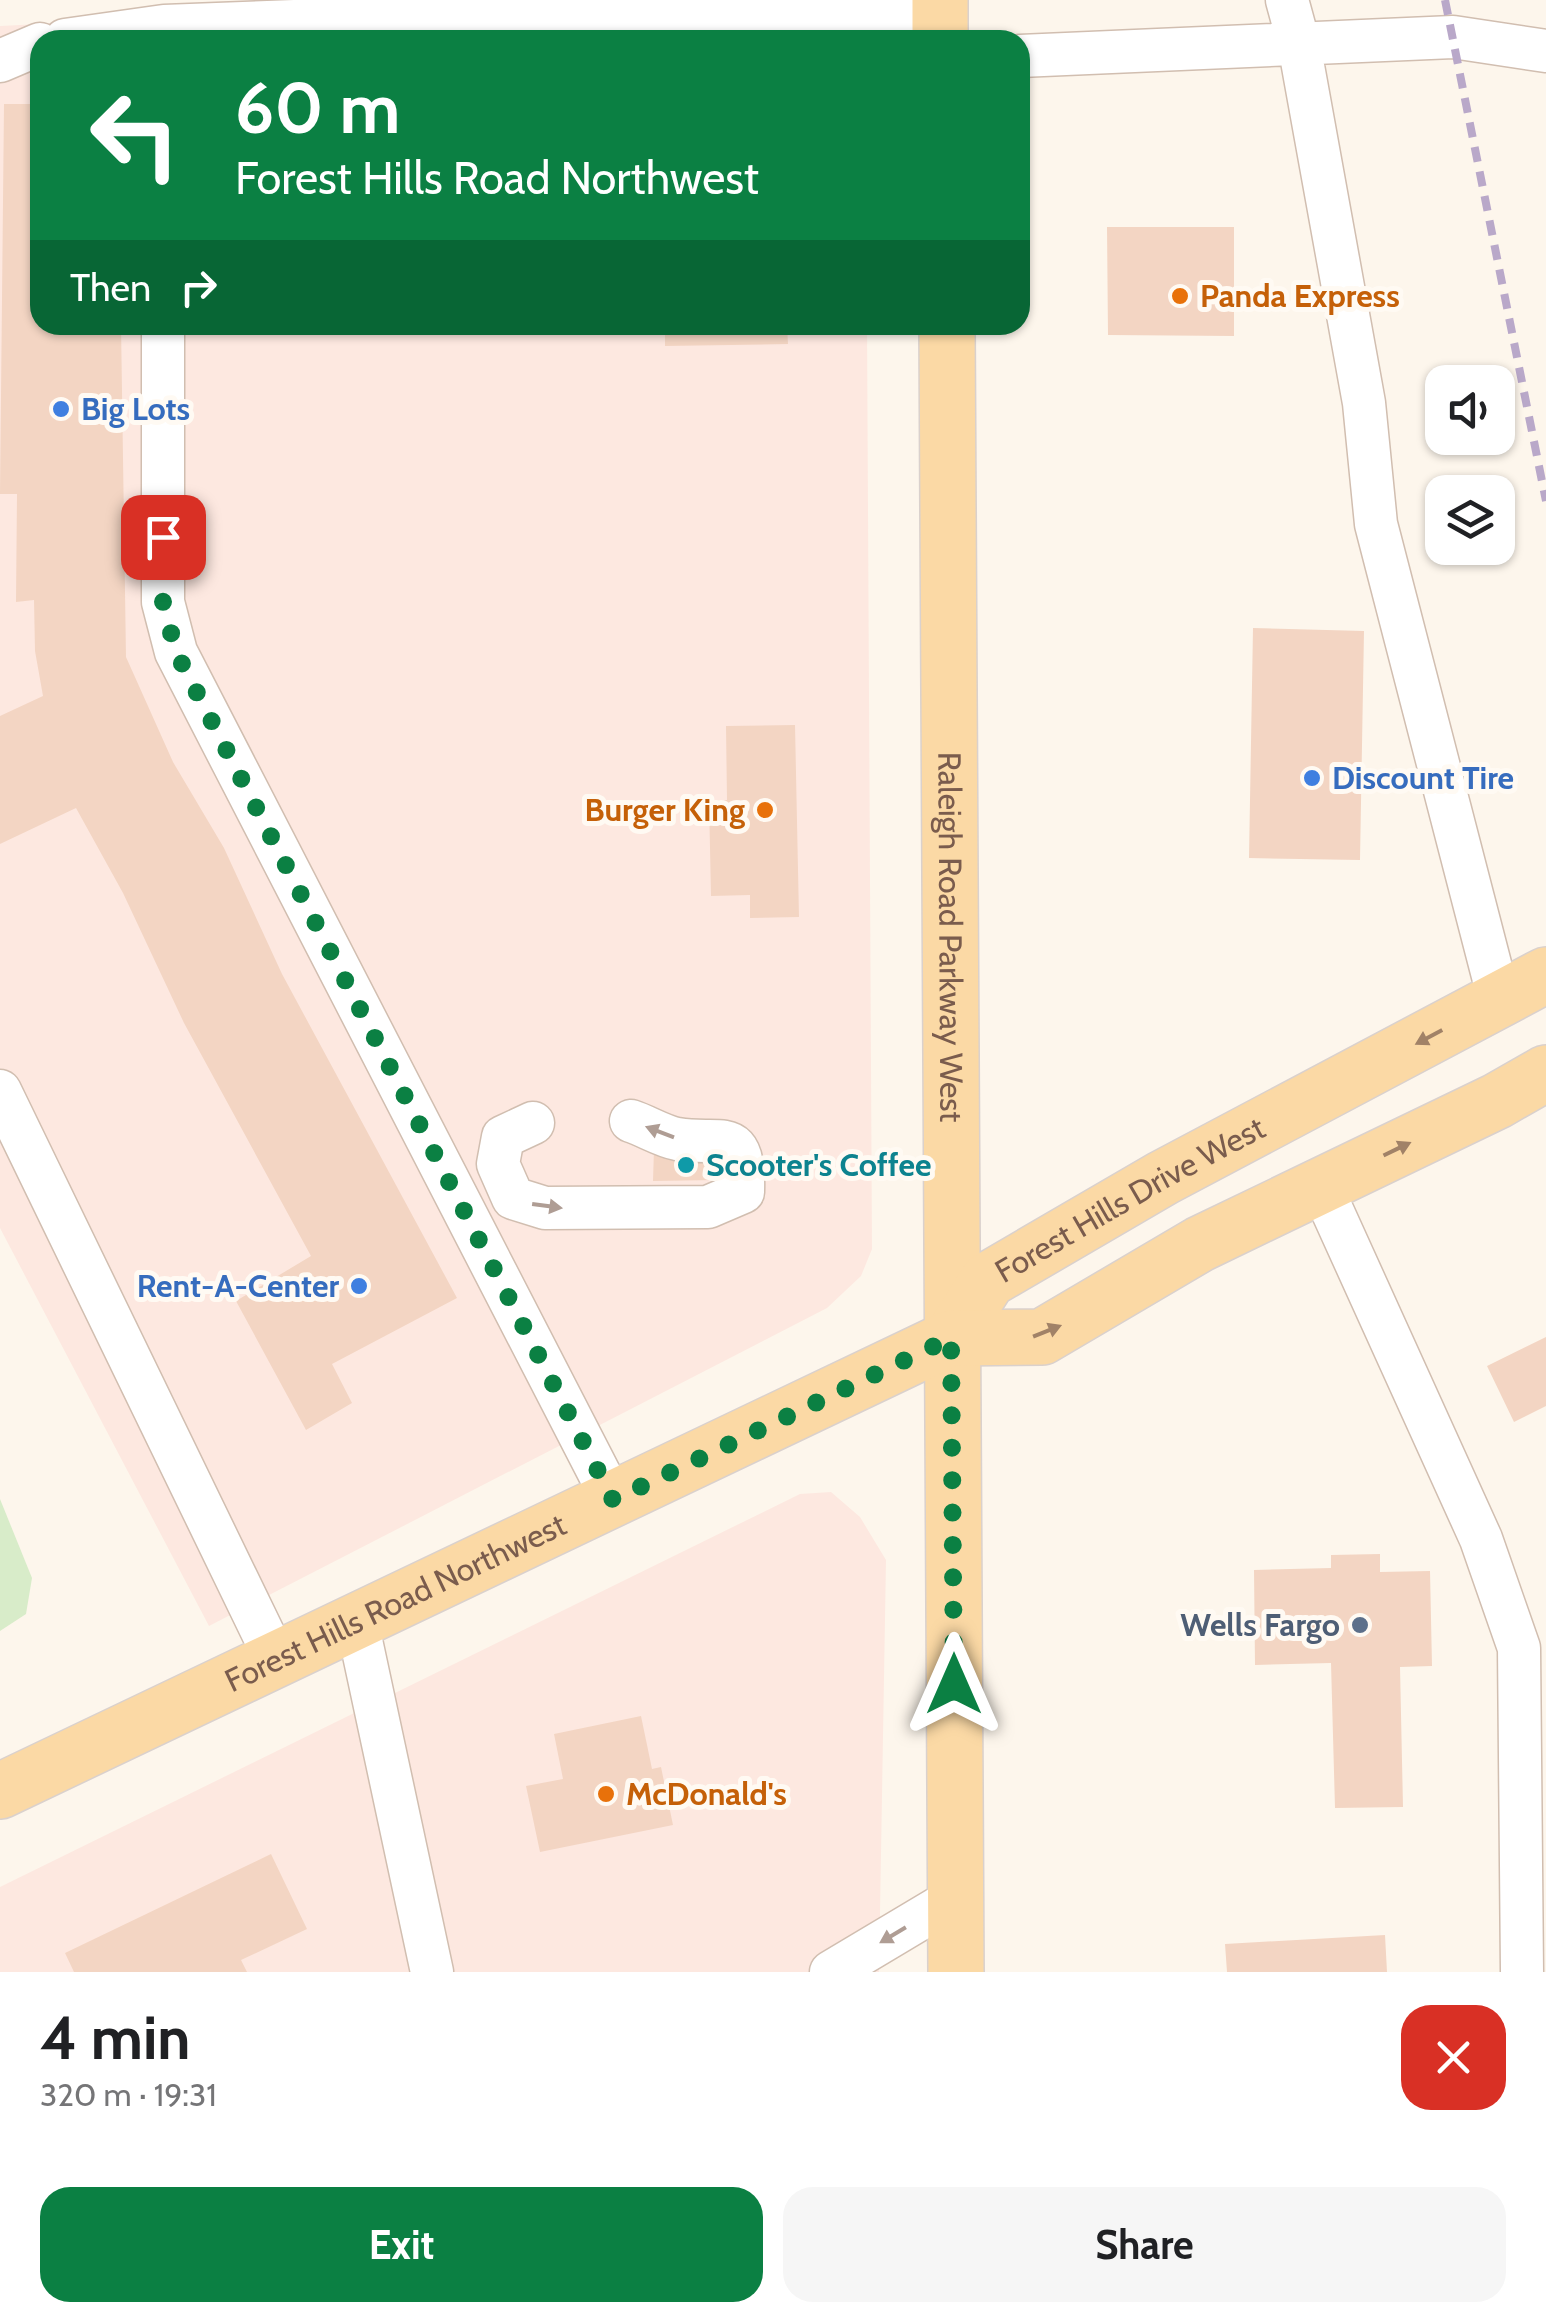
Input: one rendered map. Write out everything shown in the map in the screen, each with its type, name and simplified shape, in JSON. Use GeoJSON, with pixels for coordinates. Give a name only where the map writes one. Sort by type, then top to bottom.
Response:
{"type":"FeatureCollection","features":[{"type":"Feature","properties":{"kind":"main road","name":"Raleigh Road Parkway West"},"geometry":{"type":"LineString","coordinates":[[947,335],[956,1972]]}},
{"type":"Feature","properties":{"kind":"main road","name":"Forest Hills Drive West"},"geometry":{"type":"LineString","coordinates":[[951,1338],[988,1280],[1163,1178],[1522,987]]}},
{"type":"Feature","properties":{"kind":"main road","name":"Forest Hills Drive West"},"geometry":{"type":"LineString","coordinates":[[951,1338],[1042,1337],[1200,1244],[1546,1072]]}},
{"type":"Feature","properties":{"kind":"main road","name":"Forest Hills Road Northwest"},"geometry":{"type":"LineString","coordinates":[[0,1790],[951,1338]]}},
{"type":"Feature","properties":{"kind":"lane"},"geometry":{"type":"LineString","coordinates":[[1287,0],[1300,44],[1364,403],[1376,524],[1522,987]]}},
{"type":"Feature","properties":{"kind":"lane"},"geometry":{"type":"LineString","coordinates":[[216,30],[528,12],[940,18]]}},
{"type":"Feature","properties":{"kind":"lane"},"geometry":{"type":"LineString","coordinates":[[1030,56],[1452,37],[1546,51]]}},
{"type":"Feature","properties":{"kind":"lane"},"geometry":{"type":"LineString","coordinates":[[0,61],[30,48]]}},
{"type":"Feature","properties":{"kind":"lane"},"geometry":{"type":"LineString","coordinates":[[164,335],[163,602],[176,652],[613,1500]]}},
{"type":"Feature","properties":{"kind":"lane"},"geometry":{"type":"LineString","coordinates":[[0,1090],[276,1660]]}},
{"type":"Feature","properties":{"kind":"lane"},"geometry":{"type":"LineString","coordinates":[[533,1123],[503,1137],[498,1164],[513,1198],[544,1208],[708,1207],[743,1192],[744,1164],[735,1146],[716,1138],[678,1139],[631,1120]]}},
{"type":"Feature","properties":{"kind":"lane"},"geometry":{"type":"LineString","coordinates":[[1321,1186],[1481,1539],[1520,1648],[1522,1972]]}},
{"type":"Feature","properties":{"kind":"lane"},"geometry":{"type":"LineString","coordinates":[[357,1622],[432,1972]]}},
{"type":"Feature","properties":{"kind":"lane"},"geometry":{"type":"LineString","coordinates":[[831,1972],[956,1898]]}},
{"type":"Feature","properties":{"kind":"shaded area"},"geometry":{"type":"Polygon","coordinates":[[[519,0],[866,0],[866,30],[30,30],[30,335],[867,335],[872,1249],[861,1276],[827,1308],[209,1626],[0,1228],[0,26],[519,0]]]}},
{"type":"Feature","properties":{"kind":"shaded area"},"geometry":{"type":"Polygon","coordinates":[[[831,1492],[860,1517],[886,1560],[879,1972],[0,1972],[0,1887],[800,1494],[831,1492]]]}},
{"type":"Feature","properties":{"kind":"green space"},"geometry":{"type":"Polygon","coordinates":[[[0,1499],[32,1578],[26,1614],[0,1631],[0,1499]]]}},
{"type":"Feature","properties":{"kind":"building"},"geometry":{"type":"Polygon","coordinates":[[[4,104],[30,104],[30,335],[121,335],[126,657],[173,762],[224,848],[282,974],[457,1298],[332,1364],[352,1403],[306,1430],[236,1301],[311,1256],[184,1023],[123,893],[76,808],[0,844],[0,716],[43,696],[35,651],[34,600],[16,602],[17,494],[0,494],[4,104]]]}},
{"type":"Feature","properties":{"kind":"building"},"geometry":{"type":"Polygon","coordinates":[[[1107,227],[1234,227],[1234,336],[1108,335],[1107,227]]]}},
{"type":"Feature","properties":{"kind":"building"},"geometry":{"type":"Polygon","coordinates":[[[665,335],[788,335],[788,344],[665,346],[665,335]]]}},
{"type":"Feature","properties":{"kind":"building"},"geometry":{"type":"Polygon","coordinates":[[[1253,628],[1364,631],[1360,860],[1249,858],[1253,628]]]}},
{"type":"Feature","properties":{"kind":"building"},"geometry":{"type":"Polygon","coordinates":[[[795,725],[799,917],[750,918],[750,895],[711,896],[709,800],[727,800],[726,726],[795,725]]]}},
{"type":"Feature","properties":{"kind":"building","name":"Scooter's Coffee"},"geometry":{"type":"Polygon","coordinates":[[[654,1149],[718,1149],[718,1180],[653,1181],[654,1149]]]}},
{"type":"Feature","properties":{"kind":"building"},"geometry":{"type":"Polygon","coordinates":[[[1546,1337],[1546,1406],[1514,1422],[1487,1366],[1546,1337]]]}},
{"type":"Feature","properties":{"kind":"building"},"geometry":{"type":"Polygon","coordinates":[[[1380,1554],[1380,1572],[1430,1571],[1432,1666],[1400,1667],[1403,1807],[1335,1808],[1331,1663],[1255,1665],[1254,1570],[1331,1568],[1331,1555],[1380,1554]]]}},
{"type":"Feature","properties":{"kind":"building"},"geometry":{"type":"Polygon","coordinates":[[[641,1716],[652,1769],[661,1767],[673,1825],[540,1852],[526,1786],[563,1779],[554,1734],[641,1716]]]}},
{"type":"Feature","properties":{"kind":"building"},"geometry":{"type":"Polygon","coordinates":[[[271,1854],[307,1929],[241,1960],[247,1972],[74,1972],[65,1953],[271,1854]]]}},
{"type":"Feature","properties":{"kind":"building"},"geometry":{"type":"Polygon","coordinates":[[[1385,1935],[1387,1972],[1227,1972],[1225,1944],[1385,1935]]]}},
{"type":"Feature","properties":{"kind":"railway"},"geometry":{"type":"LineString","coordinates":[[1445,0],[1546,501]]}},
{"type":"Feature","properties":{"kind":"place","name":"Panda Express"},"geometry":{"type":"Point","coordinates":[1180,296]}},
{"type":"Feature","properties":{"kind":"place","name":"Big Lots"},"geometry":{"type":"Point","coordinates":[61,409]}},
{"type":"Feature","properties":{"kind":"place","name":"Discount Tire"},"geometry":{"type":"Point","coordinates":[1312,778]}},
{"type":"Feature","properties":{"kind":"place","name":"Burger King"},"geometry":{"type":"Point","coordinates":[765,810]}},
{"type":"Feature","properties":{"kind":"place","name":"Scooter's Coffee"},"geometry":{"type":"Point","coordinates":[686,1165]}},
{"type":"Feature","properties":{"kind":"place","name":"Rent-A-Center"},"geometry":{"type":"Point","coordinates":[359,1286]}},
{"type":"Feature","properties":{"kind":"place","name":"Wells Fargo"},"geometry":{"type":"Point","coordinates":[1360,1625]}},
{"type":"Feature","properties":{"kind":"place","name":"McDonald's"},"geometry":{"type":"Point","coordinates":[606,1794]}},
{"type":"Feature","properties":{"kind":"route"},"geometry":{"type":"LineString","coordinates":[[163,537],[163,602],[176,652],[613,1500],[951,1338],[954,1684]]}}]}
